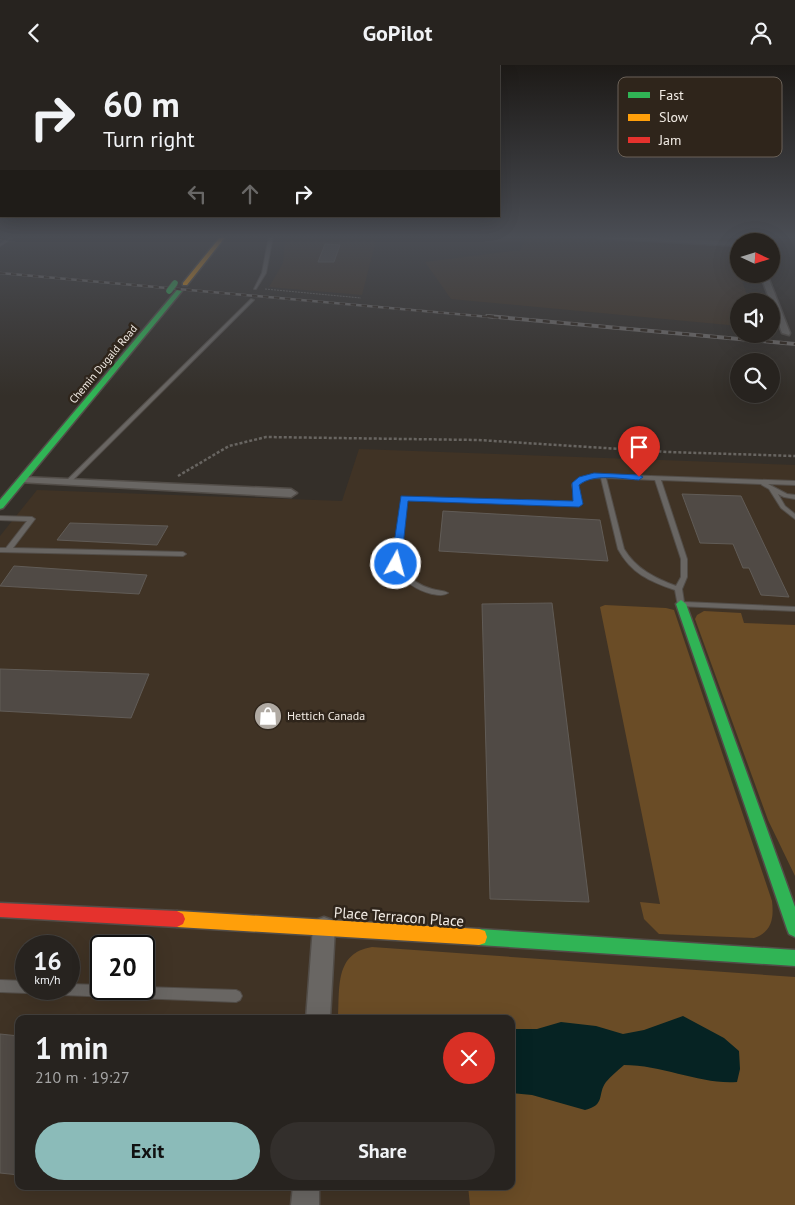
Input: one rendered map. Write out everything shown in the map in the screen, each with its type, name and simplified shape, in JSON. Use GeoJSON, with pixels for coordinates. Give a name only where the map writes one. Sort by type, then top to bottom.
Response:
{"type":"FeatureCollection","features":[{"type":"Feature","properties":{"kind":"main road","name":"Chemin Dugald Road"},"geometry":{"type":"LineString","coordinates":[[38,442],[175,289]]}},
{"type":"Feature","properties":{"kind":"main road","name":"Chemin Dugald Road"},"geometry":{"type":"LineString","coordinates":[[1,503],[23,480],[175,289]]}},
{"type":"Feature","properties":{"kind":"main road"},"geometry":{"type":"LineString","coordinates":[[681,604],[795,929]]}},
{"type":"Feature","properties":{"kind":"main road","name":"Place Terracon Place"},"geometry":{"type":"LineString","coordinates":[[0,910],[324,927],[795,959]]}},
{"type":"Feature","properties":{"kind":"street"},"geometry":{"type":"LineString","coordinates":[[769,289],[786,333]]}},
{"type":"Feature","properties":{"kind":"street"},"geometry":{"type":"LineString","coordinates":[[23,480],[291,493]]}},
{"type":"Feature","properties":{"kind":"street"},"geometry":{"type":"LineString","coordinates":[[318,1015],[324,927]]}},
{"type":"Feature","properties":{"kind":"street"},"geometry":{"type":"LineString","coordinates":[[305,1205],[306,1190]]}},
{"type":"Feature","properties":{"kind":"lane"},"geometry":{"type":"LineString","coordinates":[[68,482],[252,300]]}},
{"type":"Feature","properties":{"kind":"lane"},"geometry":{"type":"LineString","coordinates":[[603,476],[621,549],[626,560],[637,571],[678,589]]}},
{"type":"Feature","properties":{"kind":"lane"},"geometry":{"type":"LineString","coordinates":[[444,593],[429,593],[419,588],[404,577],[396,567],[404,498],[579,504],[575,485],[582,479],[603,476],[795,483]]}},
{"type":"Feature","properties":{"kind":"lane"},"geometry":{"type":"LineString","coordinates":[[657,478],[684,559],[684,577],[678,589],[681,604],[795,609]]}},
{"type":"Feature","properties":{"kind":"lane"},"geometry":{"type":"LineString","coordinates":[[760,482],[772,489],[795,497]]}},
{"type":"Feature","properties":{"kind":"lane"},"geometry":{"type":"LineString","coordinates":[[772,489],[783,507],[795,517]]}},
{"type":"Feature","properties":{"kind":"lane"},"geometry":{"type":"LineString","coordinates":[[0,518],[32,519],[8,550]]}},
{"type":"Feature","properties":{"kind":"lane"},"geometry":{"type":"LineString","coordinates":[[0,550],[183,554]]}},
{"type":"Feature","properties":{"kind":"lane"},"geometry":{"type":"LineString","coordinates":[[0,986],[15,987]]}},
{"type":"Feature","properties":{"kind":"lane"},"geometry":{"type":"LineString","coordinates":[[80,990],[236,996]]}},
{"type":"Feature","properties":{"kind":"path"},"geometry":{"type":"LineString","coordinates":[[267,289],[362,298]]}},
{"type":"Feature","properties":{"kind":"path"},"geometry":{"type":"LineString","coordinates":[[163,486],[203,460],[229,446],[266,437],[478,441],[668,452],[795,456]]}},
{"type":"Feature","properties":{"kind":"shaded area"},"geometry":{"type":"Polygon","coordinates":[[[295,289],[363,289],[362,295],[295,289]]]}},
{"type":"Feature","properties":{"kind":"shaded area"},"geometry":{"type":"Polygon","coordinates":[[[444,289],[745,289],[746,293],[730,293],[730,325],[451,299],[444,289]]]}},
{"type":"Feature","properties":{"kind":"shaded area"},"geometry":{"type":"Polygon","coordinates":[[[359,449],[795,465],[795,1205],[0,1205],[0,536],[37,490],[342,501],[359,449]]]}},
{"type":"Feature","properties":{"kind":"shaded area"},"geometry":{"type":"Polygon","coordinates":[[[605,605],[674,610],[772,901],[773,913],[770,924],[765,932],[754,938],[659,934],[644,919],[640,902],[660,904],[600,607],[605,605]]]}},
{"type":"Feature","properties":{"kind":"shaded area"},"geometry":{"type":"Polygon","coordinates":[[[704,611],[741,613],[744,623],[795,625],[795,876],[768,820],[695,619],[697,615],[704,611]]]}},
{"type":"Feature","properties":{"kind":"shaded area"},"geometry":{"type":"Polygon","coordinates":[[[372,947],[795,977],[795,1205],[470,1205],[468,1190],[515,1190],[515,1015],[338,1015],[340,985],[345,965],[351,957],[360,951],[372,947]]]}},
{"type":"Feature","properties":{"kind":"water"},"geometry":{"type":"Polygon","coordinates":[[[683,1016],[724,1038],[739,1051],[740,1069],[737,1082],[710,1081],[653,1068],[624,1065],[603,1086],[600,1099],[596,1105],[585,1110],[532,1095],[515,1093],[515,1029],[537,1029],[561,1022],[596,1026],[623,1034],[644,1030],[683,1016]]]}},
{"type":"Feature","properties":{"kind":"building"},"geometry":{"type":"Polygon","coordinates":[[[682,494],[741,496],[789,597],[761,595],[749,568],[743,568],[733,544],[700,543],[682,494]]]}},
{"type":"Feature","properties":{"kind":"building"},"geometry":{"type":"Polygon","coordinates":[[[443,511],[600,520],[608,561],[439,551],[443,511]]]}},
{"type":"Feature","properties":{"kind":"building"},"geometry":{"type":"Polygon","coordinates":[[[70,523],[168,526],[157,545],[57,540],[70,523]]]}},
{"type":"Feature","properties":{"kind":"building"},"geometry":{"type":"Polygon","coordinates":[[[14,566],[147,575],[139,594],[0,586],[14,566]]]}},
{"type":"Feature","properties":{"kind":"building"},"geometry":{"type":"Polygon","coordinates":[[[552,603],[589,902],[490,899],[482,604],[552,603]]]}},
{"type":"Feature","properties":{"kind":"building"},"geometry":{"type":"Polygon","coordinates":[[[0,669],[149,674],[131,718],[0,711],[0,669]]]}},
{"type":"Feature","properties":{"kind":"building"},"geometry":{"type":"Polygon","coordinates":[[[0,1034],[15,1036],[15,1175],[0,1173],[0,1034]]]}},
{"type":"Feature","properties":{"kind":"railway"},"geometry":{"type":"LineString","coordinates":[[180,289],[501,318]]}},
{"type":"Feature","properties":{"kind":"railway"},"geometry":{"type":"LineString","coordinates":[[487,316],[795,344]]}},
{"type":"Feature","properties":{"kind":"traffic: fast"},"geometry":{"type":"LineString","coordinates":[[0,506],[179,291]]}},
{"type":"Feature","properties":{"kind":"traffic: fast"},"geometry":{"type":"LineString","coordinates":[[681,604],[795,929]]}},
{"type":"Feature","properties":{"kind":"traffic: fast"},"geometry":{"type":"LineString","coordinates":[[479,937],[795,958]]}},
{"type":"Feature","properties":{"kind":"traffic: slow"},"geometry":{"type":"LineString","coordinates":[[177,919],[479,937]]}},
{"type":"Feature","properties":{"kind":"traffic: jam"},"geometry":{"type":"LineString","coordinates":[[0,910],[177,919]]}},
{"type":"Feature","properties":{"kind":"place","name":"Hettich Canada"},"geometry":{"type":"Point","coordinates":[268,716]}},
{"type":"Feature","properties":{"kind":"route"},"geometry":{"type":"LineString","coordinates":[[396,564],[404,498],[579,504],[575,485],[582,479],[594,476],[639,477]]}}]}
